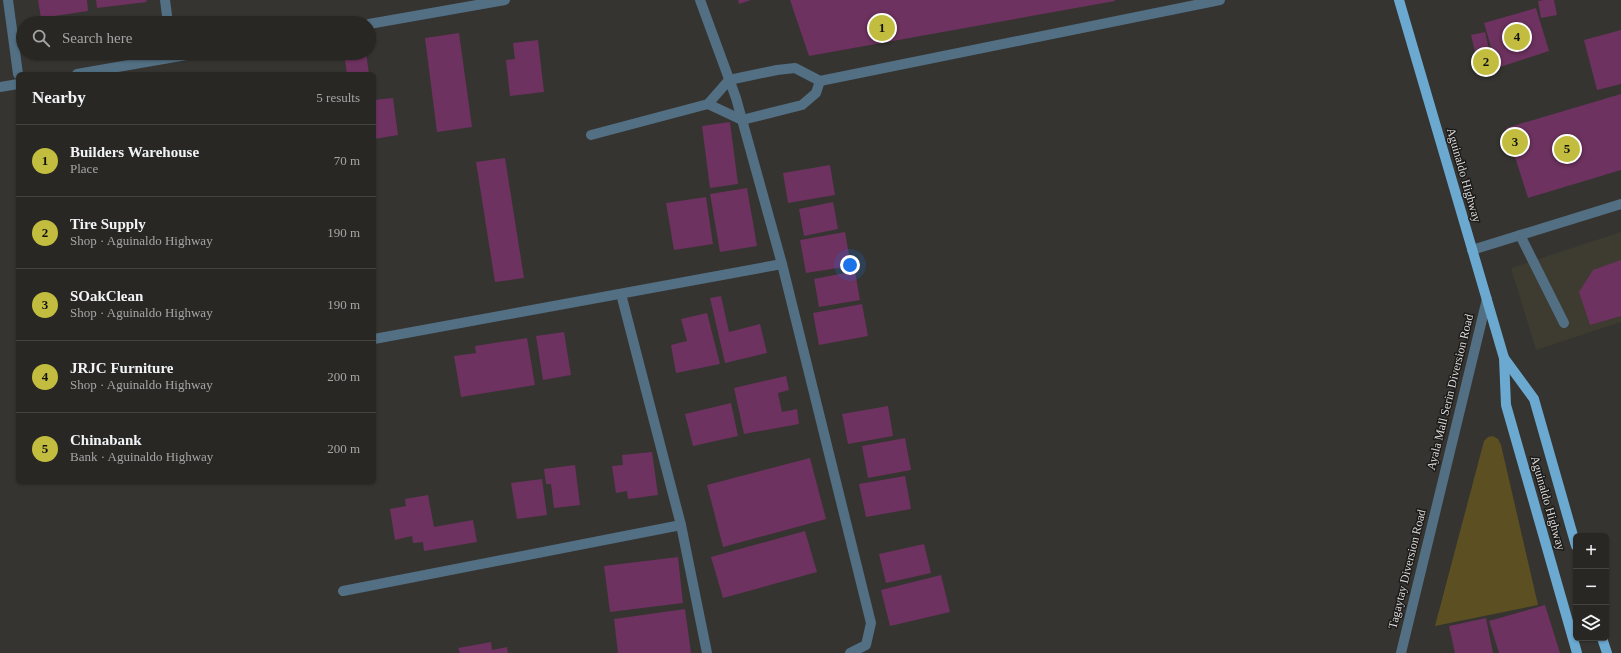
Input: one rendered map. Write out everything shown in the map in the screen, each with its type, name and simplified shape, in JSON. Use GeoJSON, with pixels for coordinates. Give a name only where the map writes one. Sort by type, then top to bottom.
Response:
{"type":"FeatureCollection","features":[{"type":"Feature","properties":{"kind":"main road","name":"Aguinaldo Highway"},"geometry":{"type":"LineString","coordinates":[[1399,0],[1504,358],[1506,405],[1577,653]]}},
{"type":"Feature","properties":{"kind":"main road","name":"Aguinaldo Highway"},"geometry":{"type":"LineString","coordinates":[[1504,358],[1534,399],[1573,536]]}},
{"type":"Feature","properties":{"kind":"main road"},"geometry":{"type":"LineString","coordinates":[[1603,641],[1607,653]]}},
{"type":"Feature","properties":{"kind":"street"},"geometry":{"type":"LineString","coordinates":[[8,0],[16,59]]}},
{"type":"Feature","properties":{"kind":"street"},"geometry":{"type":"LineString","coordinates":[[165,0],[167,16]]}},
{"type":"Feature","properties":{"kind":"street"},"geometry":{"type":"LineString","coordinates":[[376,23],[505,0]]}},
{"type":"Feature","properties":{"kind":"street"},"geometry":{"type":"LineString","coordinates":[[700,0],[742,120],[782,264],[870,623],[866,645],[850,653]]}},
{"type":"Feature","properties":{"kind":"street"},"geometry":{"type":"LineString","coordinates":[[591,135],[708,104],[729,80],[777,70],[795,68],[820,81],[1220,0]]}},
{"type":"Feature","properties":{"kind":"street"},"geometry":{"type":"LineString","coordinates":[[16,60],[18,72]]}},
{"type":"Feature","properties":{"kind":"street"},"geometry":{"type":"LineString","coordinates":[[86,72],[147,60]]}},
{"type":"Feature","properties":{"kind":"street"},"geometry":{"type":"LineString","coordinates":[[708,104],[742,120],[802,106],[816,93],[820,81]]}},
{"type":"Feature","properties":{"kind":"street"},"geometry":{"type":"LineString","coordinates":[[0,87],[16,84]]}},
{"type":"Feature","properties":{"kind":"street"},"geometry":{"type":"LineString","coordinates":[[1472,250],[1621,204]]}},
{"type":"Feature","properties":{"kind":"street"},"geometry":{"type":"LineString","coordinates":[[1520,235],[1564,323]]}},
{"type":"Feature","properties":{"kind":"street"},"geometry":{"type":"LineString","coordinates":[[376,339],[782,264]]}},
{"type":"Feature","properties":{"kind":"street"},"geometry":{"type":"LineString","coordinates":[[621,294],[681,525],[707,653]]}},
{"type":"Feature","properties":{"kind":"street","name":"Ayala Mall Serin Diversion Road"},"geometry":{"type":"LineString","coordinates":[[1439,492],[1487,299]]}},
{"type":"Feature","properties":{"kind":"street","name":"Tagaytay Diversion Road"},"geometry":{"type":"LineString","coordinates":[[1400,653],[1439,492]]}},
{"type":"Feature","properties":{"kind":"street"},"geometry":{"type":"LineString","coordinates":[[343,591],[681,525]]}},
{"type":"Feature","properties":{"kind":"shaded area"},"geometry":{"type":"Polygon","coordinates":[[[1621,232],[1621,322],[1536,350],[1511,268],[1621,232]]]}},
{"type":"Feature","properties":{"kind":"shaded area"},"geometry":{"type":"Polygon","coordinates":[[[1493,436],[1498,439],[1501,445],[1538,605],[1435,626],[1484,441],[1488,437],[1493,436]]]}},
{"type":"Feature","properties":{"kind":"building"},"geometry":{"type":"Polygon","coordinates":[[[38,0],[87,0],[88,11],[54,16],[41,16],[38,0]]]}},
{"type":"Feature","properties":{"kind":"building"},"geometry":{"type":"Polygon","coordinates":[[[96,0],[146,0],[147,2],[97,8],[96,0]]]}},
{"type":"Feature","properties":{"kind":"building"},"geometry":{"type":"Polygon","coordinates":[[[738,0],[751,0],[739,4],[738,0]]]}},
{"type":"Feature","properties":{"kind":"building"},"geometry":{"type":"Polygon","coordinates":[[[790,0],[1115,0],[1115,1],[809,56],[790,0]]]}},
{"type":"Feature","properties":{"kind":"building"},"geometry":{"type":"Polygon","coordinates":[[[1554,0],[1557,15],[1541,18],[1538,1],[1554,0]]]}},
{"type":"Feature","properties":{"kind":"building"},"geometry":{"type":"Polygon","coordinates":[[[1536,8],[1549,51],[1497,68],[1484,23],[1536,8]]]}},
{"type":"Feature","properties":{"kind":"building"},"geometry":{"type":"Polygon","coordinates":[[[1621,30],[1621,84],[1597,90],[1584,40],[1621,30]]]}},
{"type":"Feature","properties":{"kind":"building"},"geometry":{"type":"Polygon","coordinates":[[[1485,32],[1489,49],[1475,52],[1471,35],[1485,32]]]}},
{"type":"Feature","properties":{"kind":"building"},"geometry":{"type":"Polygon","coordinates":[[[459,33],[472,127],[437,132],[425,38],[459,33]]]}},
{"type":"Feature","properties":{"kind":"building"},"geometry":{"type":"Polygon","coordinates":[[[538,40],[544,92],[510,96],[506,60],[515,59],[513,43],[538,40]]]}},
{"type":"Feature","properties":{"kind":"building"},"geometry":{"type":"Polygon","coordinates":[[[345,60],[367,60],[369,72],[347,72],[345,60]]]}},
{"type":"Feature","properties":{"kind":"building"},"geometry":{"type":"Polygon","coordinates":[[[1621,94],[1621,170],[1528,198],[1506,128],[1621,94]]]}},
{"type":"Feature","properties":{"kind":"building"},"geometry":{"type":"Polygon","coordinates":[[[393,98],[398,135],[376,139],[376,100],[393,98]]]}},
{"type":"Feature","properties":{"kind":"building"},"geometry":{"type":"Polygon","coordinates":[[[730,122],[738,184],[710,188],[702,126],[730,122]]]}},
{"type":"Feature","properties":{"kind":"building"},"geometry":{"type":"Polygon","coordinates":[[[505,158],[524,278],[495,282],[476,162],[505,158]]]}},
{"type":"Feature","properties":{"kind":"building"},"geometry":{"type":"Polygon","coordinates":[[[830,165],[835,195],[788,203],[783,173],[830,165]]]}},
{"type":"Feature","properties":{"kind":"building"},"geometry":{"type":"Polygon","coordinates":[[[747,188],[757,246],[720,252],[710,194],[747,188]]]}},
{"type":"Feature","properties":{"kind":"building"},"geometry":{"type":"Polygon","coordinates":[[[706,197],[713,244],[674,250],[666,203],[706,197]]]}},
{"type":"Feature","properties":{"kind":"building"},"geometry":{"type":"Polygon","coordinates":[[[833,202],[838,229],[804,236],[799,209],[833,202]]]}},
{"type":"Feature","properties":{"kind":"building"},"geometry":{"type":"Polygon","coordinates":[[[845,232],[851,266],[806,273],[800,240],[845,232]]]}},
{"type":"Feature","properties":{"kind":"building"},"geometry":{"type":"Polygon","coordinates":[[[1621,260],[1621,316],[1590,325],[1579,292],[1593,270],[1621,260]]]}},
{"type":"Feature","properties":{"kind":"building"},"geometry":{"type":"Polygon","coordinates":[[[855,271],[860,300],[819,307],[814,279],[855,271]]]}},
{"type":"Feature","properties":{"kind":"building"},"geometry":{"type":"Polygon","coordinates":[[[721,296],[729,332],[760,324],[767,353],[725,363],[710,298],[721,296]]]}},
{"type":"Feature","properties":{"kind":"building"},"geometry":{"type":"Polygon","coordinates":[[[862,304],[868,336],[819,345],[813,313],[862,304]]]}},
{"type":"Feature","properties":{"kind":"building"},"geometry":{"type":"Polygon","coordinates":[[[707,313],[720,364],[676,373],[671,345],[687,341],[681,319],[707,313]]]}},
{"type":"Feature","properties":{"kind":"building"},"geometry":{"type":"Polygon","coordinates":[[[564,332],[571,375],[543,380],[536,336],[564,332]]]}},
{"type":"Feature","properties":{"kind":"building"},"geometry":{"type":"Polygon","coordinates":[[[527,338],[535,385],[461,397],[454,356],[476,353],[475,346],[527,338]]]}},
{"type":"Feature","properties":{"kind":"building"},"geometry":{"type":"Polygon","coordinates":[[[786,376],[789,390],[778,393],[782,412],[797,409],[799,424],[744,434],[734,388],[786,376]]]}},
{"type":"Feature","properties":{"kind":"building"},"geometry":{"type":"Polygon","coordinates":[[[731,403],[738,436],[693,446],[685,414],[731,403]]]}},
{"type":"Feature","properties":{"kind":"building"},"geometry":{"type":"Polygon","coordinates":[[[888,406],[893,436],[848,444],[842,414],[888,406]]]}},
{"type":"Feature","properties":{"kind":"building"},"geometry":{"type":"Polygon","coordinates":[[[905,438],[911,470],[868,478],[862,446],[905,438]]]}},
{"type":"Feature","properties":{"kind":"building"},"geometry":{"type":"Polygon","coordinates":[[[652,452],[658,495],[628,499],[627,491],[616,493],[612,466],[623,465],[622,455],[652,452]]]}},
{"type":"Feature","properties":{"kind":"building"},"geometry":{"type":"Polygon","coordinates":[[[810,458],[826,519],[723,547],[707,485],[810,458]]]}},
{"type":"Feature","properties":{"kind":"building"},"geometry":{"type":"Polygon","coordinates":[[[575,465],[580,505],[554,508],[551,484],[546,484],[544,469],[575,465]]]}},
{"type":"Feature","properties":{"kind":"building"},"geometry":{"type":"Polygon","coordinates":[[[905,476],[911,509],[866,517],[859,484],[905,476]]]}},
{"type":"Feature","properties":{"kind":"building"},"geometry":{"type":"Polygon","coordinates":[[[542,479],[547,515],[517,519],[511,483],[542,479]]]}},
{"type":"Feature","properties":{"kind":"building"},"geometry":{"type":"Polygon","coordinates":[[[428,495],[434,527],[473,520],[477,542],[424,551],[423,542],[413,543],[412,536],[395,540],[390,509],[406,506],[405,499],[428,495]]]}},
{"type":"Feature","properties":{"kind":"building"},"geometry":{"type":"Polygon","coordinates":[[[805,531],[817,572],[723,598],[711,557],[805,531]]]}},
{"type":"Feature","properties":{"kind":"building"},"geometry":{"type":"Polygon","coordinates":[[[924,544],[931,573],[886,583],[879,554],[924,544]]]}},
{"type":"Feature","properties":{"kind":"building"},"geometry":{"type":"Polygon","coordinates":[[[678,557],[683,603],[610,612],[604,566],[678,557]]]}},
{"type":"Feature","properties":{"kind":"building"},"geometry":{"type":"Polygon","coordinates":[[[941,575],[950,612],[890,626],[881,590],[941,575]]]}},
{"type":"Feature","properties":{"kind":"building"},"geometry":{"type":"Polygon","coordinates":[[[1545,605],[1560,653],[1499,653],[1489,621],[1545,605]]]}},
{"type":"Feature","properties":{"kind":"building"},"geometry":{"type":"Polygon","coordinates":[[[685,609],[691,653],[618,653],[614,619],[685,609]]]}},
{"type":"Feature","properties":{"kind":"building"},"geometry":{"type":"Polygon","coordinates":[[[1486,618],[1493,653],[1455,653],[1449,626],[1486,618]]]}},
{"type":"Feature","properties":{"kind":"building"},"geometry":{"type":"Polygon","coordinates":[[[491,642],[492,650],[507,647],[508,653],[460,653],[458,648],[491,642]]]}},
{"type":"Feature","properties":{"kind":"place","name":"Builders Warehouse"},"geometry":{"type":"Point","coordinates":[882,28]}},
{"type":"Feature","properties":{"kind":"place","name":"JRJC Furniture"},"geometry":{"type":"Point","coordinates":[1517,37]}},
{"type":"Feature","properties":{"kind":"place","name":"Tire Supply"},"geometry":{"type":"Point","coordinates":[1486,62]}},
{"type":"Feature","properties":{"kind":"place","name":"SOakClean"},"geometry":{"type":"Point","coordinates":[1515,142]}},
{"type":"Feature","properties":{"kind":"place","name":"Chinabank"},"geometry":{"type":"Point","coordinates":[1567,149]}}]}
